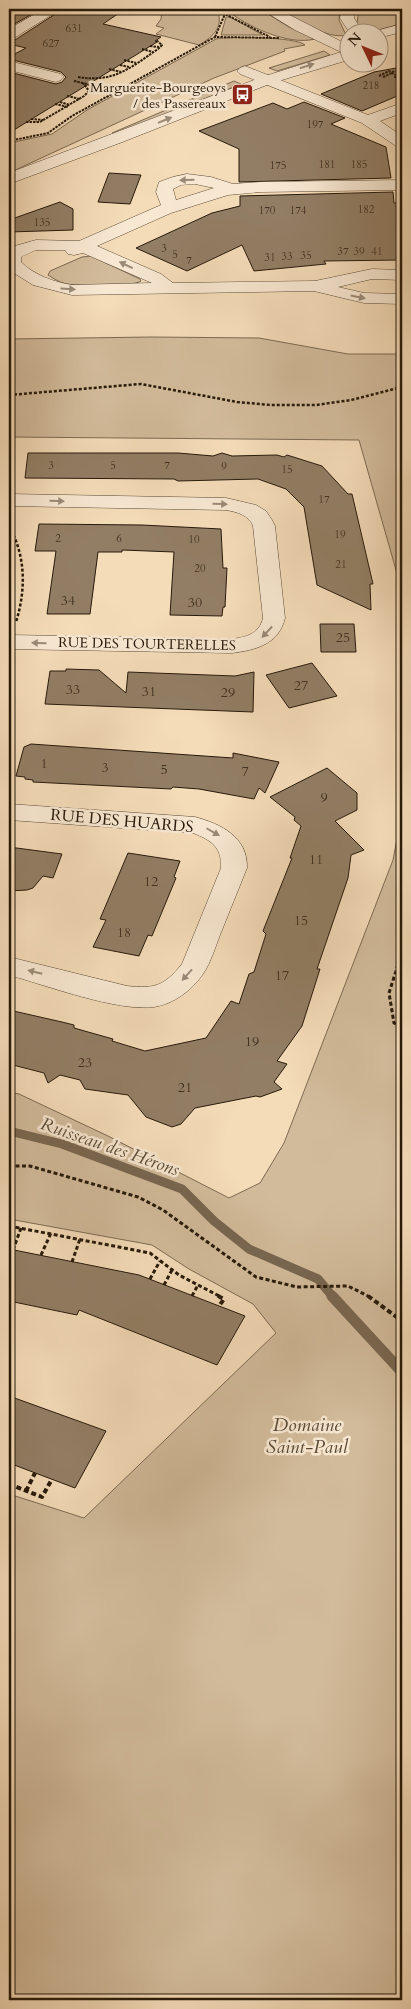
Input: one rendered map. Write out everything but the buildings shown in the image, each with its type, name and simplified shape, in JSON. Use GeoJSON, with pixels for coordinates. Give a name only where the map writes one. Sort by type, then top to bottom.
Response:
{"type":"FeatureCollection","features":[{"type":"Feature","properties":{"kind":"street"},"geometry":{"type":"LineString","coordinates":[[9,35],[54,9]]}},
{"type":"Feature","properties":{"kind":"street"},"geometry":{"type":"LineString","coordinates":[[268,9],[300,27],[338,42]]}},
{"type":"Feature","properties":{"kind":"street"},"geometry":{"type":"LineString","coordinates":[[349,9],[347,18],[350,22]]}},
{"type":"Feature","properties":{"kind":"street"},"geometry":{"type":"LineString","coordinates":[[388,38],[402,28]]}},
{"type":"Feature","properties":{"kind":"street"},"geometry":{"type":"LineString","coordinates":[[388,44],[402,43]]}},
{"type":"Feature","properties":{"kind":"street"},"geometry":{"type":"LineString","coordinates":[[312,50],[338,46]]}},
{"type":"Feature","properties":{"kind":"street"},"geometry":{"type":"LineString","coordinates":[[13,177],[120,138],[267,80],[338,58]]}},
{"type":"Feature","properties":{"kind":"street"},"geometry":{"type":"LineString","coordinates":[[13,177],[107,132],[224,80],[268,63]]}},
{"type":"Feature","properties":{"kind":"street"},"geometry":{"type":"LineString","coordinates":[[9,65],[62,78]]}},
{"type":"Feature","properties":{"kind":"street"},"geometry":{"type":"LineString","coordinates":[[245,72],[368,120],[402,143]]}},
{"type":"Feature","properties":{"kind":"street"},"geometry":{"type":"LineString","coordinates":[[368,120],[402,108]]}},
{"type":"Feature","properties":{"kind":"street"},"geometry":{"type":"LineString","coordinates":[[172,206],[166,200],[164,189],[165,186],[172,182],[203,180],[232,189]]}},
{"type":"Feature","properties":{"kind":"street"},"geometry":{"type":"LineString","coordinates":[[30,270],[172,206],[232,189],[402,185]]}},
{"type":"Feature","properties":{"kind":"street"},"geometry":{"type":"LineString","coordinates":[[168,288],[153,277],[101,253],[82,247],[43,245],[20,249],[13,253],[12,263],[30,270],[62,289],[168,288],[314,286],[372,274],[402,275]]}},
{"type":"Feature","properties":{"kind":"street"},"geometry":{"type":"LineString","coordinates":[[314,286],[364,298],[402,299]]}},
{"type":"Feature","properties":{"kind":"street","name":"RUE DES TOURTERELLES"},"geometry":{"type":"LineString","coordinates":[[9,500],[226,504],[248,508],[262,518],[264,526],[274,618],[273,627],[263,637],[245,644],[232,646],[12,634]]}},
{"type":"Feature","properties":{"kind":"street","name":"RUE DES HUARDS"},"geometry":{"type":"LineString","coordinates":[[9,812],[195,825],[218,835],[227,843],[235,860],[234,868],[194,967],[187,977],[156,997],[134,998],[9,966]]}},
{"type":"Feature","properties":{"kind":"path"},"geometry":{"type":"LineString","coordinates":[[81,9],[90,10]]}},
{"type":"Feature","properties":{"kind":"path"},"geometry":{"type":"LineString","coordinates":[[214,37],[271,37],[225,14],[221,9]]}},
{"type":"Feature","properties":{"kind":"path"},"geometry":{"type":"LineString","coordinates":[[9,141],[48,133],[72,116],[214,37],[220,30],[225,14]]}},
{"type":"Feature","properties":{"kind":"path"},"geometry":{"type":"LineString","coordinates":[[78,77],[93,80],[109,79],[159,48],[162,45],[161,42],[156,40]]}},
{"type":"Feature","properties":{"kind":"path"},"geometry":{"type":"LineString","coordinates":[[150,46],[159,48]]}},
{"type":"Feature","properties":{"kind":"path"},"geometry":{"type":"LineString","coordinates":[[142,49],[154,52]]}},
{"type":"Feature","properties":{"kind":"path"},"geometry":{"type":"LineString","coordinates":[[124,60],[137,63]]}},
{"type":"Feature","properties":{"kind":"path"},"geometry":{"type":"LineString","coordinates":[[120,64],[130,67]]}},
{"type":"Feature","properties":{"kind":"path"},"geometry":{"type":"LineString","coordinates":[[109,69],[122,72]]}},
{"type":"Feature","properties":{"kind":"path"},"geometry":{"type":"LineString","coordinates":[[379,76],[389,71],[402,77]]}},
{"type":"Feature","properties":{"kind":"path"},"geometry":{"type":"LineString","coordinates":[[383,77],[394,74],[402,77]]}},
{"type":"Feature","properties":{"kind":"path"},"geometry":{"type":"LineString","coordinates":[[398,83],[402,77]]}},
{"type":"Feature","properties":{"kind":"path"},"geometry":{"type":"LineString","coordinates":[[62,78],[118,92]]}},
{"type":"Feature","properties":{"kind":"path"},"geometry":{"type":"LineString","coordinates":[[26,122],[37,123],[80,99],[89,90],[83,83]]}},
{"type":"Feature","properties":{"kind":"path"},"geometry":{"type":"LineString","coordinates":[[67,96],[80,99]]}},
{"type":"Feature","properties":{"kind":"path"},"geometry":{"type":"LineString","coordinates":[[60,102],[70,105]]}},
{"type":"Feature","properties":{"kind":"path"},"geometry":{"type":"LineString","coordinates":[[55,104],[68,107]]}},
{"type":"Feature","properties":{"kind":"path"},"geometry":{"type":"LineString","coordinates":[[31,119],[44,120]]}},
{"type":"Feature","properties":{"kind":"path"},"geometry":{"type":"LineString","coordinates":[[9,395],[141,384],[237,402],[271,405],[316,405],[350,400],[402,388]]}},
{"type":"Feature","properties":{"kind":"path"},"geometry":{"type":"LineString","coordinates":[[9,526],[22,565],[23,590],[12,634]]}},
{"type":"Feature","properties":{"kind":"path"},"geometry":{"type":"LineString","coordinates":[[402,952],[389,993],[394,1023],[402,1026]]}},
{"type":"Feature","properties":{"kind":"path"},"geometry":{"type":"LineString","coordinates":[[9,1166],[30,1166],[138,1196],[163,1210],[256,1276],[274,1283],[297,1287],[348,1286],[364,1293],[402,1321]]}},
{"type":"Feature","properties":{"kind":"path"},"geometry":{"type":"LineString","coordinates":[[9,1226],[150,1253],[172,1270],[224,1299],[219,1306]]}},
{"type":"Feature","properties":{"kind":"path"},"geometry":{"type":"LineString","coordinates":[[12,1250],[21,1228]]}},
{"type":"Feature","properties":{"kind":"path"},"geometry":{"type":"LineString","coordinates":[[41,1255],[51,1233]]}},
{"type":"Feature","properties":{"kind":"path"},"geometry":{"type":"LineString","coordinates":[[72,1262],[80,1239]]}},
{"type":"Feature","properties":{"kind":"path"},"geometry":{"type":"LineString","coordinates":[[150,1279],[160,1261]]}},
{"type":"Feature","properties":{"kind":"path"},"geometry":{"type":"LineString","coordinates":[[164,1285],[172,1270]]}},
{"type":"Feature","properties":{"kind":"path"},"geometry":{"type":"LineString","coordinates":[[192,1296],[198,1285]]}},
{"type":"Feature","properties":{"kind":"path"},"geometry":{"type":"LineString","coordinates":[[26,1491],[35,1473]]}},
{"type":"Feature","properties":{"kind":"path"},"geometry":{"type":"LineString","coordinates":[[9,1484],[42,1497],[52,1480]]}},
{"type":"Feature","properties":{"kind":"green space"},"geometry":{"type":"Polygon","coordinates":[[[162,9],[217,9],[219,15],[218,26],[209,38],[199,45],[156,34],[164,28],[156,26],[161,19],[162,9]]]}},
{"type":"Feature","properties":{"kind":"green space"},"geometry":{"type":"Polygon","coordinates":[[[225,9],[260,9],[289,27],[315,39],[292,40],[268,33],[244,22],[225,9]]]}},
{"type":"Feature","properties":{"kind":"green space"},"geometry":{"type":"Polygon","coordinates":[[[281,9],[340,9],[338,36],[321,32],[281,9]]]}},
{"type":"Feature","properties":{"kind":"green space"},"geometry":{"type":"Polygon","coordinates":[[[359,9],[402,9],[402,24],[388,28],[388,22],[357,22],[359,9]]]}},
{"type":"Feature","properties":{"kind":"green space"},"geometry":{"type":"Polygon","coordinates":[[[226,17],[230,17],[263,35],[221,35],[226,17]]]}},
{"type":"Feature","properties":{"kind":"green space"},"geometry":{"type":"Polygon","coordinates":[[[248,37],[290,40],[305,45],[284,49],[285,51],[214,78],[9,173],[9,143],[52,134],[87,110],[216,39],[248,37]]]}},
{"type":"Feature","properties":{"kind":"green space"},"geometry":{"type":"Polygon","coordinates":[[[324,51],[330,55],[277,71],[269,68],[324,51]]]}},
{"type":"Feature","properties":{"kind":"green space"},"geometry":{"type":"Polygon","coordinates":[[[234,81],[241,84],[116,135],[112,133],[234,81]]]}},
{"type":"Feature","properties":{"kind":"green space"},"geometry":{"type":"Polygon","coordinates":[[[91,256],[141,281],[117,285],[72,285],[48,275],[50,271],[82,257],[91,256]]]}},
{"type":"Feature","properties":{"kind":"green space"},"geometry":{"type":"Polygon","coordinates":[[[259,338],[348,354],[402,354],[402,591],[359,440],[9,437],[9,339],[259,338]]]}},
{"type":"Feature","properties":{"kind":"green space","name":"Domaine Saint-Paul"},"geometry":{"type":"Polygon","coordinates":[[[402,812],[402,2000],[9,2000],[9,1494],[84,1518],[276,1333],[253,1304],[189,1269],[152,1245],[9,1219],[9,1092],[19,1094],[108,1136],[229,1198],[260,1183],[284,1143],[393,860],[402,812]]]}},
{"type":"Feature","properties":{"kind":"waterway","name":"Ruisseau des Hérons"},"geometry":{"type":"LineString","coordinates":[[9,1131],[62,1144],[182,1189],[214,1221],[249,1249],[318,1279],[333,1297]]}},
{"type":"Feature","properties":{"kind":"waterway","name":"Ruisseau des Hérons"},"geometry":{"type":"LineString","coordinates":[[332,1296],[402,1372]]}},
{"type":"Feature","properties":{"kind":"place","name":"Marguerite-Bourgeoys / des Passereaux"},"geometry":{"type":"Point","coordinates":[242,95]}}]}
